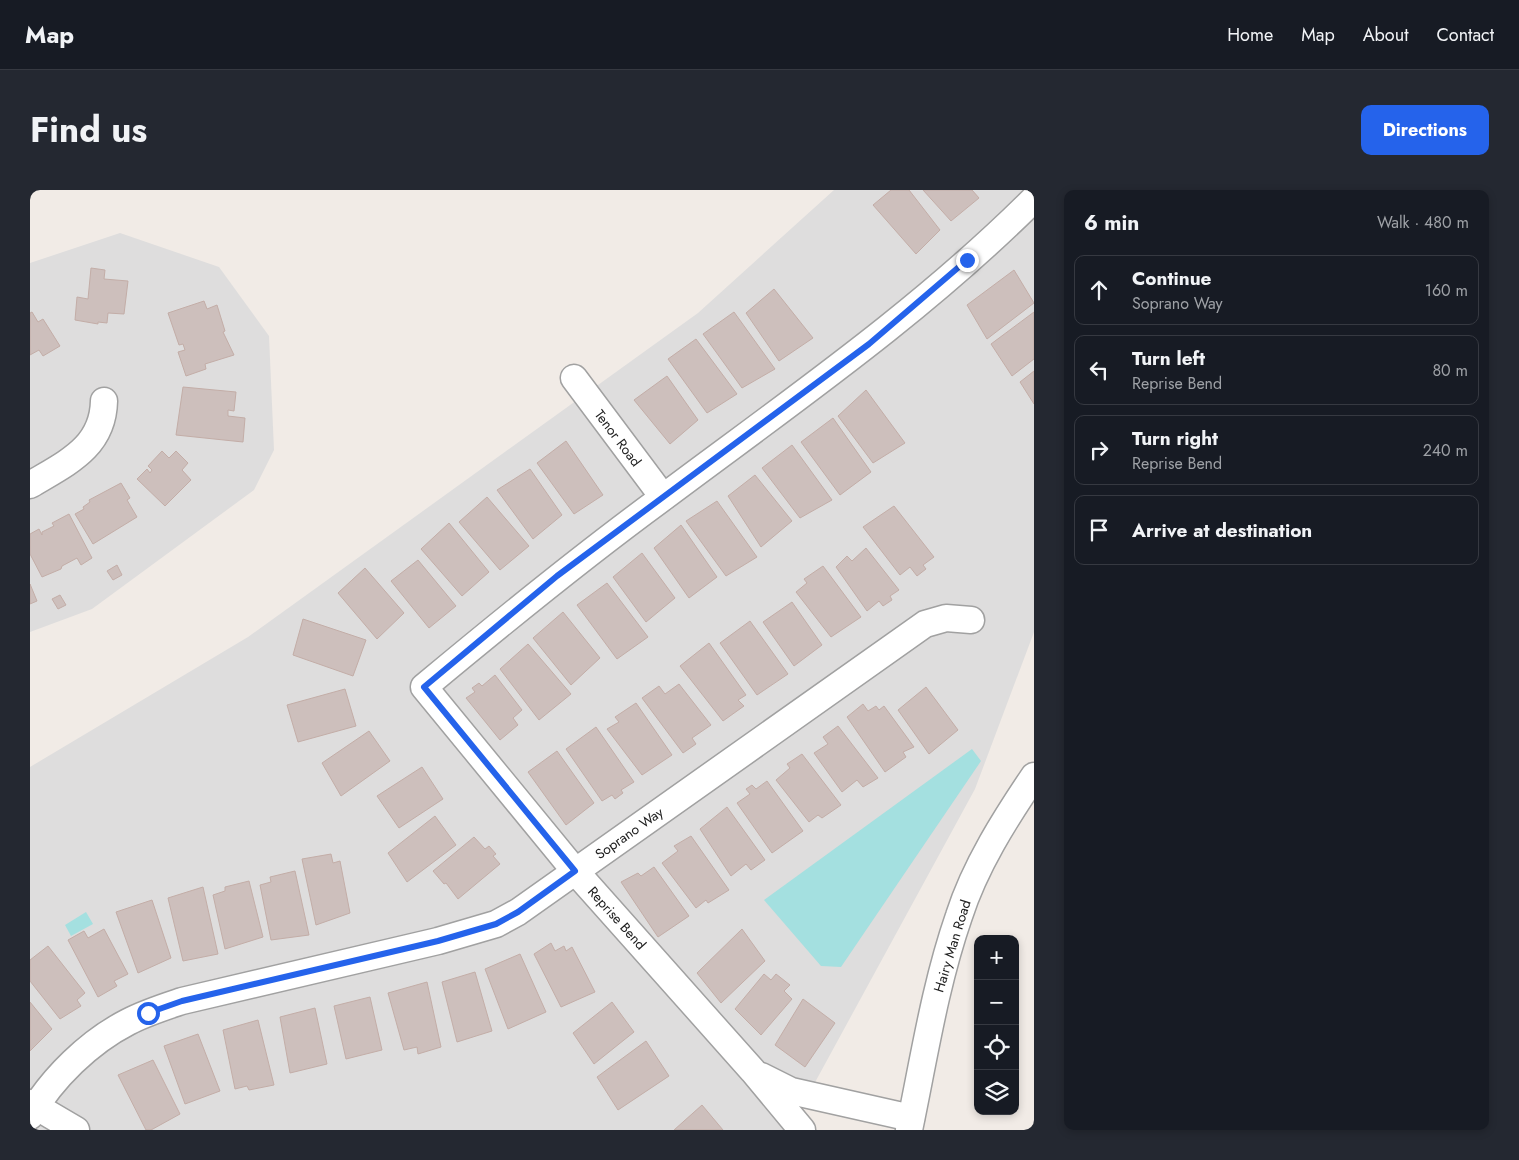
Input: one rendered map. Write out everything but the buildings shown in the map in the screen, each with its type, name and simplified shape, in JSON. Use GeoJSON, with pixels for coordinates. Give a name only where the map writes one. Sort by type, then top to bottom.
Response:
{"type":"FeatureCollection","features":[{"type":"Feature","properties":{"kind":"street","name":"Reprise Bend"},"geometry":{"type":"LineString","coordinates":[[802,1130],[753,1071],[575,871],[424,687],[557,576],[869,344],[1032,206]]}},
{"type":"Feature","properties":{"kind":"street","name":"Tenor Road"},"geometry":{"type":"LineString","coordinates":[[574,378],[663,497]]}},
{"type":"Feature","properties":{"kind":"street"},"geometry":{"type":"LineString","coordinates":[[30,486],[86,448],[98,434],[104,417],[104,401]]}},
{"type":"Feature","properties":{"kind":"street","name":"Soprano Way"},"geometry":{"type":"LineString","coordinates":[[32,1108],[57,1080],[92,1047],[127,1022],[148,1013],[182,1001],[419,946],[496,924],[518,912],[925,624],[946,618],[971,620]]}},
{"type":"Feature","properties":{"kind":"street","name":"Hairy Man Road"},"geometry":{"type":"LineString","coordinates":[[910,1124],[941,972],[959,914],[979,869],[1014,806],[1034,776]]}},
{"type":"Feature","properties":{"kind":"street","name":"Reprise Bend"},"geometry":{"type":"LineString","coordinates":[[753,1071],[776,1085],[791,1091],[910,1124]]}},
{"type":"Feature","properties":{"kind":"street"},"geometry":{"type":"LineString","coordinates":[[32,1108],[76,1130]]}},
{"type":"Feature","properties":{"kind":"shaded area"},"geometry":{"type":"Polygon","coordinates":[[[834,190],[1034,190],[1034,632],[975,789],[789,1130],[30,1130],[30,767],[248,637],[698,313],[834,190]]]}},
{"type":"Feature","properties":{"kind":"shaded area"},"geometry":{"type":"Polygon","coordinates":[[[120,233],[219,267],[269,336],[274,450],[254,490],[92,609],[30,632],[30,263],[120,233]]]}},
{"type":"Feature","properties":{"kind":"water"},"geometry":{"type":"Polygon","coordinates":[[[972,749],[981,761],[841,967],[821,966],[764,900],[972,749]]]}},
{"type":"Feature","properties":{"kind":"water"},"geometry":{"type":"Polygon","coordinates":[[[86,912],[93,924],[71,936],[65,925],[86,912]]]}},
{"type":"Feature","properties":{"kind":"route"},"geometry":{"type":"LineString","coordinates":[[148,1013],[182,1001],[362,960],[496,924],[518,912],[575,871],[424,687],[557,576],[869,344],[967,260]]}}]}
